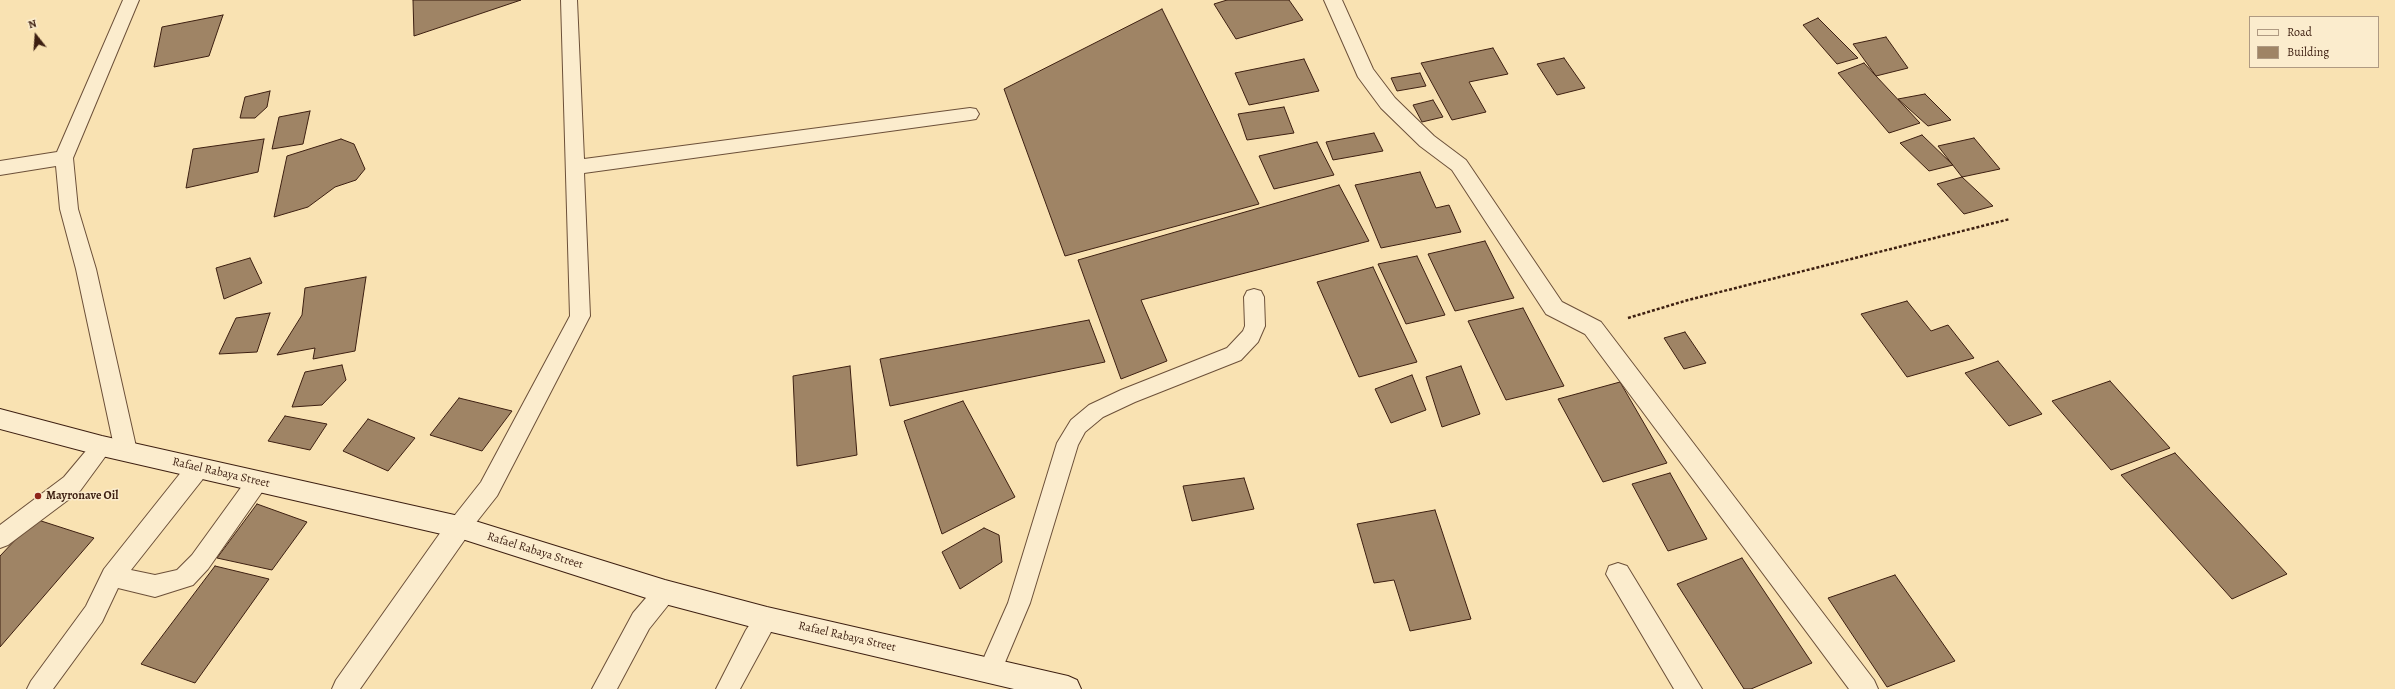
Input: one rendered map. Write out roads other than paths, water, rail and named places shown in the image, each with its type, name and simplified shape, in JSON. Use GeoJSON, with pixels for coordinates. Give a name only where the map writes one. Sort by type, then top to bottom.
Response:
{"type":"FeatureCollection","features":[{"type":"Feature","properties":{"kind":"street"},"geometry":{"type":"LineString","coordinates":[[1332,0],[1366,72],[1388,103],[1427,142],[1459,165],[1554,308],[1593,328],[1865,689]]}},
{"type":"Feature","properties":{"kind":"street","name":"Rafael Rabaya Street"},"geometry":{"type":"LineString","coordinates":[[0,419],[126,452],[459,527],[666,592],[767,618],[1068,689]]}},
{"type":"Feature","properties":{"kind":"street"},"geometry":{"type":"LineString","coordinates":[[345,689],[459,527]]}},
{"type":"Feature","properties":{"kind":"street"},"geometry":{"type":"LineString","coordinates":[[1618,574],[1689,689]]}},
{"type":"Feature","properties":{"kind":"lane"},"geometry":{"type":"LineString","coordinates":[[126,452],[86,269],[69,209],[64,158],[131,0]]}},
{"type":"Feature","properties":{"kind":"lane"},"geometry":{"type":"LineString","coordinates":[[459,527],[489,489],[580,316],[569,0]]}},
{"type":"Feature","properties":{"kind":"lane"},"geometry":{"type":"LineString","coordinates":[[576,167],[970,114]]}},
{"type":"Feature","properties":{"kind":"lane"},"geometry":{"type":"LineString","coordinates":[[0,168],[64,158]]}},
{"type":"Feature","properties":{"kind":"lane"},"geometry":{"type":"LineString","coordinates":[[990,671],[1019,603],[1068,443],[1078,426],[1096,411],[1128,396],[1234,354],[1251,336],[1255,326],[1254,297]]}},
{"type":"Feature","properties":{"kind":"lane"},"geometry":{"type":"LineString","coordinates":[[0,538],[72,484],[102,446]]}},
{"type":"Feature","properties":{"kind":"lane"},"geometry":{"type":"LineString","coordinates":[[39,689],[94,614],[112,576],[198,468]]}},
{"type":"Feature","properties":{"kind":"lane"},"geometry":{"type":"LineString","coordinates":[[112,576],[155,586],[185,578],[200,562],[258,482]]}},
{"type":"Feature","properties":{"kind":"lane"},"geometry":{"type":"LineString","coordinates":[[604,689],[641,621],[666,592]]}},
{"type":"Feature","properties":{"kind":"lane"},"geometry":{"type":"LineString","coordinates":[[728,689],[754,638],[767,618]]}},
{"type":"Feature","properties":{"kind":"place","name":"Mayronave Oil"},"geometry":{"type":"Point","coordinates":[38,496]}}]}
